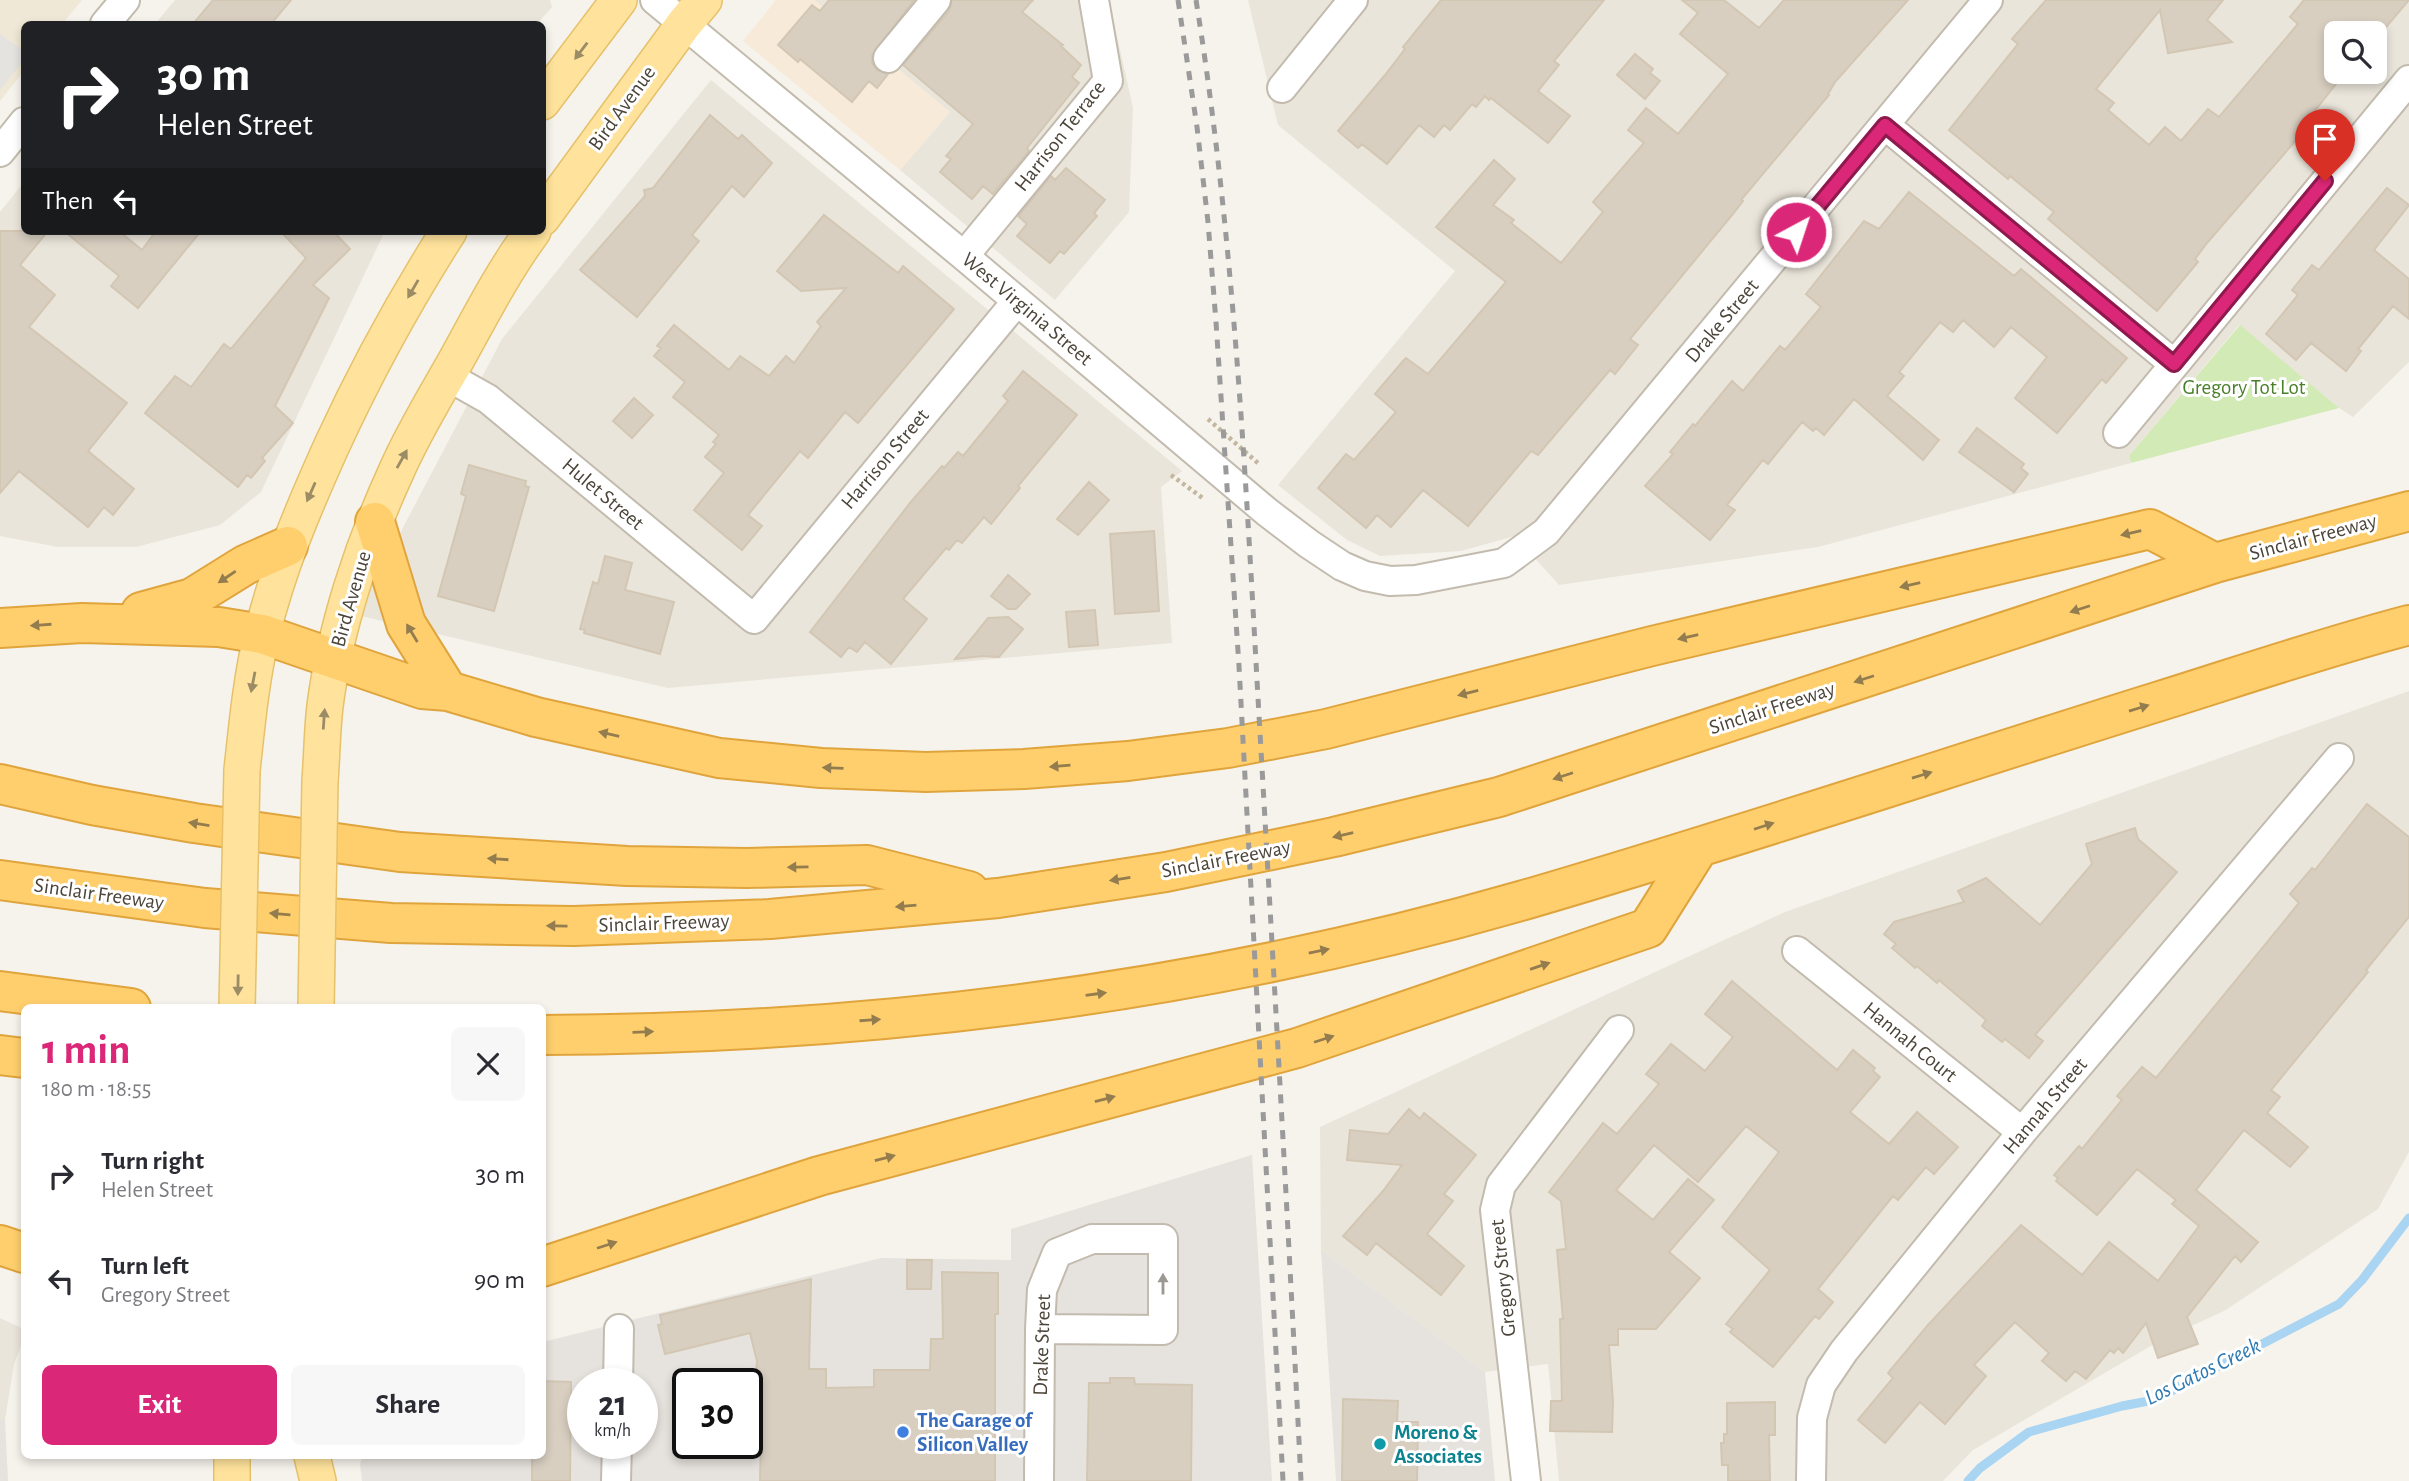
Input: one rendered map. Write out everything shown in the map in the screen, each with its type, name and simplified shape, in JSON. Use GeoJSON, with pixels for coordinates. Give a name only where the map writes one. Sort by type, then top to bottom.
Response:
{"type":"FeatureCollection","features":[{"type":"Feature","properties":{"kind":"highway","name":"Sinclair Freeway"},"geometry":{"type":"LineString","coordinates":[[0,880],[232,910],[391,923],[573,926],[770,919],[998,898],[1166,872],[1334,837],[1499,797],[2215,563],[2392,516]]}},
{"type":"Feature","properties":{"kind":"highway"},"geometry":{"type":"LineString","coordinates":[[374,522],[406,624],[448,691]]}},
{"type":"Feature","properties":{"kind":"highway"},"geometry":{"type":"LineString","coordinates":[[82,622],[219,627],[262,634],[422,689],[448,691],[550,720],[719,758],[821,768],[926,772],[1024,769],[1129,761],[1228,748],[1326,729],[1652,646],[2150,528],[2215,563]]}},
{"type":"Feature","properties":{"kind":"highway"},"geometry":{"type":"LineString","coordinates":[[0,628],[82,622],[159,608],[192,598],[245,565],[288,546]]}},
{"type":"Feature","properties":{"kind":"highway"},"geometry":{"type":"LineString","coordinates":[[546,1035],[773,1028],[958,1013],[1147,987],[1338,947],[1520,901],[1699,847],[2395,628]]}},
{"type":"Feature","properties":{"kind":"highway"},"geometry":{"type":"LineString","coordinates":[[0,784],[92,805],[194,823],[400,852],[627,866],[867,866],[998,898]]}},
{"type":"Feature","properties":{"kind":"highway"},"geometry":{"type":"LineString","coordinates":[[546,1266],[819,1176],[1297,1048],[1648,928],[1699,847]]}},
{"type":"Feature","properties":{"kind":"highway"},"geometry":{"type":"LineString","coordinates":[[0,990],[102,1004]]}},
{"type":"Feature","properties":{"kind":"highway"},"geometry":{"type":"LineString","coordinates":[[0,1055],[21,1058]]}},
{"type":"Feature","properties":{"kind":"highway"},"geometry":{"type":"LineString","coordinates":[[0,1245],[21,1252]]}},
{"type":"Feature","properties":{"kind":"main road"},"geometry":{"type":"LineString","coordinates":[[546,97],[619,0]]}},
{"type":"Feature","properties":{"kind":"main road","name":"Bird Avenue"},"geometry":{"type":"LineString","coordinates":[[546,213],[694,12]]}},
{"type":"Feature","properties":{"kind":"main road"},"geometry":{"type":"LineString","coordinates":[[237,1004],[242,770],[250,696],[262,634],[288,546],[362,380],[446,235]]}},
{"type":"Feature","properties":{"kind":"main road","name":"Bird Avenue"},"geometry":{"type":"LineString","coordinates":[[316,1004],[320,781],[325,706],[334,658],[354,582],[374,522],[396,470],[510,263],[530,235]]}},
{"type":"Feature","properties":{"kind":"main road"},"geometry":{"type":"LineString","coordinates":[[232,1459],[232,1481]]}},
{"type":"Feature","properties":{"kind":"main road"},"geometry":{"type":"LineString","coordinates":[[308,1481],[310,1459]]}},
{"type":"Feature","properties":{"kind":"main road"},"geometry":{"type":"LineString","coordinates":[[311,1459],[318,1481]]}},
{"type":"Feature","properties":{"kind":"street"},"geometry":{"type":"LineString","coordinates":[[108,21],[125,0]]}},
{"type":"Feature","properties":{"kind":"street","name":"West Virginia Street"},"geometry":{"type":"LineString","coordinates":[[655,0],[694,12],[964,256],[1308,544],[1342,566],[1365,576],[1390,581],[1416,580]]}},
{"type":"Feature","properties":{"kind":"street"},"geometry":{"type":"LineString","coordinates":[[888,58],[936,0]]}},
{"type":"Feature","properties":{"kind":"street","name":"Harrison Terrace"},"geometry":{"type":"LineString","coordinates":[[964,256],[1108,81],[1094,0]]}},
{"type":"Feature","properties":{"kind":"street"},"geometry":{"type":"LineString","coordinates":[[1282,88],[1353,0]]}},
{"type":"Feature","properties":{"kind":"street","name":"Drake Street"},"geometry":{"type":"LineString","coordinates":[[1416,580],[1504,563],[1546,532],[1988,0]]}},
{"type":"Feature","properties":{"kind":"street"},"geometry":{"type":"LineString","coordinates":[[2118,433],[2409,80]]}},
{"type":"Feature","properties":{"kind":"street"},"geometry":{"type":"LineString","coordinates":[[1885,125],[2174,364]]}},
{"type":"Feature","properties":{"kind":"street"},"geometry":{"type":"LineString","coordinates":[[0,152],[21,126]]}},
{"type":"Feature","properties":{"kind":"street","name":"Harrison Street"},"geometry":{"type":"LineString","coordinates":[[754,619],[1017,301]]}},
{"type":"Feature","properties":{"kind":"street","name":"Hulet Street"},"geometry":{"type":"LineString","coordinates":[[447,376],[488,400],[754,619]]}},
{"type":"Feature","properties":{"kind":"street","name":"Hannah Street"},"geometry":{"type":"LineString","coordinates":[[1811,1481],[1812,1418],[1821,1385],[1844,1351],[2022,1132],[2340,758]]}},
{"type":"Feature","properties":{"kind":"street","name":"Hannah Court"},"geometry":{"type":"LineString","coordinates":[[1797,951],[2022,1132]]}},
{"type":"Feature","properties":{"kind":"street","name":"Gregory Street"},"geometry":{"type":"LineString","coordinates":[[1526,1481],[1495,1210],[1501,1185],[1619,1030]]}},
{"type":"Feature","properties":{"kind":"street","name":"Drake Street"},"geometry":{"type":"LineString","coordinates":[[1039,1481],[1040,1329],[1042,1290],[1057,1253],[1092,1238],[1163,1239],[1163,1330],[1040,1329]]}},
{"type":"Feature","properties":{"kind":"street"},"geometry":{"type":"LineString","coordinates":[[619,1368],[620,1329]]}},
{"type":"Feature","properties":{"kind":"street"},"geometry":{"type":"LineString","coordinates":[[616,1481],[617,1459]]}},
{"type":"Feature","properties":{"kind":"path"},"geometry":{"type":"LineString","coordinates":[[1208,419],[1259,464]]}},
{"type":"Feature","properties":{"kind":"shaded area"},"geometry":{"type":"Polygon","coordinates":[[[0,0],[82,0],[64,21],[21,21],[21,75],[0,101],[0,0]]]}},
{"type":"Feature","properties":{"kind":"shaded area"},"geometry":{"type":"Polygon","coordinates":[[[175,0],[550,0],[552,7],[540,21],[158,21],[175,0]]]}},
{"type":"Feature","properties":{"kind":"shaded area"},"geometry":{"type":"Polygon","coordinates":[[[776,0],[814,0],[950,112],[900,170],[743,41],[776,0]]]}},
{"type":"Feature","properties":{"kind":"shaded area"},"geometry":{"type":"Polygon","coordinates":[[[814,0],[1109,0],[1133,108],[1129,212],[1055,300],[900,170],[950,112],[814,0]]]}},
{"type":"Feature","properties":{"kind":"shaded area"},"geometry":{"type":"Polygon","coordinates":[[[1248,0],[2409,0],[2409,362],[2353,417],[2239,325],[2129,456],[2131,463],[1818,547],[1559,585],[1515,536],[1461,551],[1380,556],[1347,540],[1278,485],[1455,271],[1278,125],[1248,0]]]}},
{"type":"Feature","properties":{"kind":"shaded area"},"geometry":{"type":"Polygon","coordinates":[[[0,34],[21,49],[21,64],[0,90],[0,34]]]}},
{"type":"Feature","properties":{"kind":"shaded area"},"geometry":{"type":"Polygon","coordinates":[[[711,80],[1182,471],[1161,487],[1172,643],[668,688],[357,615],[502,339],[711,80]]]}},
{"type":"Feature","properties":{"kind":"shaded area"},"geometry":{"type":"Polygon","coordinates":[[[21,186],[21,235],[383,235],[261,492],[220,525],[136,547],[58,547],[0,536],[0,212],[21,186]]]}},
{"type":"Feature","properties":{"kind":"shaded area"},"geometry":{"type":"Polygon","coordinates":[[[2409,691],[2409,1152],[2378,1209],[2224,1311],[2161,1340],[1973,1450],[1943,1481],[1559,1481],[1548,1364],[1485,1372],[1321,1250],[1320,1127],[1785,912],[2409,691]]]}},
{"type":"Feature","properties":{"kind":"shaded area"},"geometry":{"type":"Polygon","coordinates":[[[1252,1155],[1272,1481],[362,1481],[362,1459],[546,1459],[546,1341],[881,1258],[1011,1260],[1011,1229],[1252,1155]]]}},
{"type":"Feature","properties":{"kind":"shaded area"},"geometry":{"type":"Polygon","coordinates":[[[1321,1250],[1485,1372],[1495,1481],[1336,1481],[1321,1250]]]}},
{"type":"Feature","properties":{"kind":"shaded area"},"geometry":{"type":"Polygon","coordinates":[[[0,1318],[21,1328],[21,1346],[14,1364],[5,1420],[0,1420],[0,1318]]]}},
{"type":"Feature","properties":{"kind":"shaded area"},"geometry":{"type":"Polygon","coordinates":[[[0,1420],[5,1420],[8,1481],[0,1481],[0,1420]]]}},
{"type":"Feature","properties":{"kind":"green space","name":"Gregory Tot Lot"},"geometry":{"type":"Polygon","coordinates":[[[2240,325],[2339,408],[2131,463],[2129,456],[2240,325]]]}},
{"type":"Feature","properties":{"kind":"building"},"geometry":{"type":"Polygon","coordinates":[[[213,0],[291,0],[274,21],[196,21],[213,0]]]}},
{"type":"Feature","properties":{"kind":"building"},"geometry":{"type":"Polygon","coordinates":[[[829,0],[914,0],[872,55],[872,63],[877,70],[888,74],[877,88],[869,81],[852,102],[800,59],[798,62],[778,45],[812,5],[820,11],[829,0]]]}},
{"type":"Feature","properties":{"kind":"building"},"geometry":{"type":"Polygon","coordinates":[[[952,0],[1033,0],[1022,12],[1063,45],[1061,46],[1081,65],[1072,77],[1079,83],[1027,148],[1029,151],[993,194],[983,186],[972,199],[940,172],[951,159],[946,156],[973,124],[903,65],[949,11],[952,0]]]}},
{"type":"Feature","properties":{"kind":"building"},"geometry":{"type":"Polygon","coordinates":[[[1441,0],[1604,0],[1554,61],[1559,65],[1538,91],[1570,116],[1548,143],[1485,96],[1476,107],[1472,104],[1450,130],[1444,125],[1434,137],[1419,125],[1387,164],[1362,144],[1358,148],[1338,131],[1385,75],[1405,49],[1403,47],[1441,0]]]}},
{"type":"Feature","properties":{"kind":"building"},"geometry":{"type":"Polygon","coordinates":[[[1682,0],[1724,0],[1759,28],[1784,0],[1908,0],[1835,82],[1829,95],[1630,339],[1638,345],[1615,374],[1610,370],[1538,455],[1531,451],[1468,526],[1423,490],[1391,527],[1377,515],[1366,528],[1318,488],[1346,454],[1354,460],[1396,412],[1375,394],[1403,361],[1406,358],[1428,374],[1506,282],[1436,227],[1494,160],[1515,179],[1493,205],[1514,220],[1511,223],[1561,263],[1603,212],[1593,202],[1644,143],[1628,130],[1646,108],[1678,134],[1728,74],[1680,34],[1698,13],[1682,0]]]}},
{"type":"Feature","properties":{"kind":"building"},"geometry":{"type":"Polygon","coordinates":[[[2046,0],[2223,0],[2207,20],[2232,42],[2168,53],[2160,10],[2096,89],[2114,103],[2108,110],[2149,145],[2165,127],[2181,141],[2208,109],[2219,117],[2298,24],[2290,17],[2304,0],[2409,0],[2387,26],[2387,21],[2324,21],[2324,84],[2336,84],[2295,136],[2298,138],[2207,243],[2195,259],[2198,262],[2157,311],[2048,219],[2054,212],[2010,176],[2008,179],[1949,130],[2018,44],[2012,39],[2046,0]]]}},
{"type":"Feature","properties":{"kind":"building"},"geometry":{"type":"Polygon","coordinates":[[[1635,54],[1653,69],[1650,73],[1660,81],[1645,99],[1617,75],[1635,54]]]}},
{"type":"Feature","properties":{"kind":"building"},"geometry":{"type":"Polygon","coordinates":[[[710,115],[738,139],[742,135],[772,163],[744,197],[732,186],[692,235],[699,241],[637,317],[580,270],[645,196],[644,190],[653,188],[710,115]]]}},
{"type":"Feature","properties":{"kind":"building"},"geometry":{"type":"Polygon","coordinates":[[[1066,168],[1105,200],[1094,213],[1097,216],[1064,254],[1060,251],[1050,263],[1017,236],[1027,224],[1018,216],[1051,176],[1055,180],[1066,168]]]}},
{"type":"Feature","properties":{"kind":"building"},"geometry":{"type":"Polygon","coordinates":[[[2387,188],[2409,205],[2374,250],[2409,279],[2409,319],[2393,306],[2358,349],[2361,351],[2346,371],[2311,343],[2296,360],[2266,334],[2298,295],[2292,290],[2312,265],[2319,270],[2387,188]]]}},
{"type":"Feature","properties":{"kind":"building"},"geometry":{"type":"Polygon","coordinates":[[[1909,192],[2014,276],[2021,269],[2127,358],[2106,383],[2102,379],[2057,433],[2015,398],[2047,357],[2011,327],[1994,347],[1963,320],[1953,332],[1940,322],[1899,372],[1904,376],[1887,396],[1939,440],[1923,460],[1854,399],[1824,435],[1816,428],[1813,431],[1802,422],[1768,464],[1763,460],[1727,505],[1735,510],[1710,540],[1645,486],[1673,454],[1670,452],[1693,424],[1695,426],[1732,381],[1743,391],[1780,346],[1785,350],[1821,307],[1806,294],[1864,221],[1879,229],[1909,192]]]}},
{"type":"Feature","properties":{"kind":"building"},"geometry":{"type":"Polygon","coordinates":[[[824,215],[898,273],[903,266],[954,309],[858,423],[845,412],[808,458],[800,451],[748,515],[762,526],[742,550],[694,510],[724,473],[705,457],[716,444],[713,442],[719,435],[673,397],[685,382],[654,356],[661,348],[657,346],[674,325],[729,370],[740,356],[769,376],[786,356],[794,363],[821,326],[817,322],[846,288],[801,291],[777,271],[824,215]]]}},
{"type":"Feature","properties":{"kind":"building"},"geometry":{"type":"Polygon","coordinates":[[[0,231],[21,231],[21,235],[45,235],[20,265],[55,295],[29,327],[127,403],[88,451],[134,489],[113,515],[104,507],[88,527],[19,471],[0,493],[0,231]]]}},
{"type":"Feature","properties":{"kind":"building"},"geometry":{"type":"Polygon","coordinates":[[[69,235],[124,235],[142,250],[153,235],[198,235],[138,308],[111,286],[119,276],[69,235]]]}},
{"type":"Feature","properties":{"kind":"building"},"geometry":{"type":"Polygon","coordinates":[[[284,235],[337,235],[350,249],[313,285],[329,298],[275,406],[293,423],[262,458],[265,461],[251,478],[247,475],[238,487],[145,413],[175,376],[191,387],[224,344],[231,349],[306,258],[284,235]]]}},
{"type":"Feature","properties":{"kind":"building"},"geometry":{"type":"Polygon","coordinates":[[[1023,371],[1077,415],[1018,486],[1020,488],[991,524],[984,517],[962,543],[957,540],[949,550],[946,548],[903,599],[927,619],[891,664],[865,642],[857,652],[849,647],[841,657],[810,632],[910,503],[942,466],[944,468],[958,452],[963,456],[1008,401],[1003,396],[1023,371]]]}},
{"type":"Feature","properties":{"kind":"building"},"geometry":{"type":"Polygon","coordinates":[[[634,398],[653,415],[632,438],[613,421],[634,398]]]}},
{"type":"Feature","properties":{"kind":"building"},"geometry":{"type":"Polygon","coordinates":[[[1977,428],[2024,464],[2021,468],[2028,474],[2014,492],[1959,452],[1977,428]]]}},
{"type":"Feature","properties":{"kind":"building"},"geometry":{"type":"Polygon","coordinates":[[[469,465],[526,481],[525,486],[529,487],[494,611],[438,596],[466,496],[461,494],[469,465]]]}},
{"type":"Feature","properties":{"kind":"building"},"geometry":{"type":"Polygon","coordinates":[[[1089,482],[1109,500],[1078,535],[1057,519],[1089,482]]]}},
{"type":"Feature","properties":{"kind":"building"},"geometry":{"type":"Polygon","coordinates":[[[1154,531],[1159,611],[1115,614],[1110,534],[1154,531]]]}},
{"type":"Feature","properties":{"kind":"building"},"geometry":{"type":"Polygon","coordinates":[[[605,556],[632,563],[625,590],[674,602],[660,654],[584,633],[585,630],[580,629],[593,582],[598,584],[605,556]]]}},
{"type":"Feature","properties":{"kind":"building"},"geometry":{"type":"Polygon","coordinates":[[[1008,575],[1030,594],[1016,609],[1008,609],[991,596],[1008,575]]]}},
{"type":"Feature","properties":{"kind":"building"},"geometry":{"type":"Polygon","coordinates":[[[1095,610],[1098,645],[1069,647],[1066,612],[1095,610]]]}},
{"type":"Feature","properties":{"kind":"building"},"geometry":{"type":"Polygon","coordinates":[[[1008,617],[1023,629],[999,657],[955,659],[988,618],[1008,617]]]}},
{"type":"Feature","properties":{"kind":"building"},"geometry":{"type":"Polygon","coordinates":[[[2367,804],[2409,837],[2409,917],[2366,970],[2368,972],[2271,1090],[2280,1097],[2267,1113],[2308,1147],[2290,1167],[2244,1130],[2196,1190],[2258,1242],[2241,1262],[2235,1256],[2187,1317],[2198,1344],[2158,1358],[2146,1323],[2123,1353],[2118,1348],[2114,1353],[2110,1350],[2086,1379],[2075,1371],[2066,1381],[2042,1361],[2049,1353],[2015,1322],[1974,1365],[1986,1376],[1945,1424],[1920,1402],[1885,1443],[1858,1420],[1893,1378],[1888,1373],[1928,1325],[2021,1225],[2082,1275],[2109,1242],[2158,1281],[2199,1226],[2172,1204],[2176,1200],[2137,1169],[2097,1215],[2056,1181],[2058,1178],[2054,1175],[2079,1146],[2082,1149],[2122,1100],[2117,1096],[2142,1067],[2156,1078],[2299,903],[2290,894],[2312,868],[2315,870],[2367,804]]]}},
{"type":"Feature","properties":{"kind":"building"},"geometry":{"type":"Polygon","coordinates":[[[2135,828],[2138,839],[2177,872],[2035,1035],[2043,1041],[2029,1058],[2005,1039],[2002,1042],[1982,1026],[1986,1020],[1939,980],[1937,983],[1917,966],[1915,968],[1892,948],[1896,944],[1884,934],[1894,922],[1964,902],[1958,891],[1986,878],[2040,925],[2092,864],[2086,844],[2135,828]]]}},
{"type":"Feature","properties":{"kind":"building"},"geometry":{"type":"Polygon","coordinates":[[[1732,981],[1837,1070],[1853,1050],[1875,1068],[1873,1071],[1880,1077],[1850,1112],[1889,1144],[1917,1112],[1958,1147],[1934,1174],[1926,1167],[1898,1200],[1893,1196],[1818,1289],[1833,1302],[1819,1319],[1815,1316],[1773,1367],[1730,1332],[1733,1329],[1726,1324],[1770,1270],[1722,1227],[1779,1152],[1746,1126],[1698,1182],[1654,1145],[1616,1190],[1653,1220],[1688,1179],[1714,1200],[1669,1252],[1700,1278],[1656,1329],[1618,1329],[1618,1345],[1609,1345],[1612,1432],[1550,1431],[1551,1401],[1562,1401],[1560,1319],[1563,1319],[1557,1250],[1566,1249],[1561,1201],[1549,1192],[1603,1123],[1617,1134],[1659,1084],[1646,1074],[1671,1044],[1705,1071],[1733,1037],[1705,1014],[1732,981]]]}},
{"type":"Feature","properties":{"kind":"building"},"geometry":{"type":"Polygon","coordinates":[[[1409,1109],[1420,1119],[1424,1113],[1476,1155],[1444,1194],[1453,1201],[1427,1234],[1464,1266],[1441,1295],[1376,1243],[1367,1255],[1343,1236],[1402,1165],[1347,1160],[1350,1130],[1388,1134],[1409,1109]]]}},
{"type":"Feature","properties":{"kind":"building"},"geometry":{"type":"Polygon","coordinates":[[[907,1260],[932,1260],[931,1289],[907,1289],[907,1260]]]}},
{"type":"Feature","properties":{"kind":"building"},"geometry":{"type":"Polygon","coordinates":[[[942,1272],[998,1273],[998,1314],[995,1314],[995,1481],[760,1481],[760,1459],[763,1459],[763,1368],[756,1368],[750,1333],[665,1354],[658,1325],[662,1324],[660,1315],[811,1279],[809,1369],[826,1369],[826,1388],[874,1387],[874,1370],[930,1370],[931,1339],[943,1339],[942,1272]]]}},
{"type":"Feature","properties":{"kind":"building"},"geometry":{"type":"Polygon","coordinates":[[[1110,1378],[1134,1378],[1135,1384],[1192,1385],[1191,1481],[1087,1481],[1089,1383],[1110,1383],[1110,1378]]]}},
{"type":"Feature","properties":{"kind":"building"},"geometry":{"type":"Polygon","coordinates":[[[546,1381],[567,1382],[567,1459],[570,1459],[570,1481],[532,1481],[532,1459],[546,1459],[546,1381]]]}},
{"type":"Feature","properties":{"kind":"building","name":"Moreno & Associates"},"geometry":{"type":"Polygon","coordinates":[[[1343,1399],[1398,1401],[1397,1422],[1418,1422],[1417,1481],[1342,1481],[1343,1399]]]}},
{"type":"Feature","properties":{"kind":"building"},"geometry":{"type":"Polygon","coordinates":[[[1775,1402],[1775,1435],[1769,1435],[1770,1481],[1728,1481],[1728,1465],[1722,1465],[1721,1443],[1724,1443],[1724,1434],[1727,1434],[1727,1403],[1775,1402]]]}},
{"type":"Feature","properties":{"kind":"waterway","name":"Los Gatos Creek"},"geometry":{"type":"LineString","coordinates":[[1968,1481],[1980,1468],[2029,1432],[2122,1406],[2154,1400],[2339,1304],[2362,1280],[2409,1218]]}},
{"type":"Feature","properties":{"kind":"railway"},"geometry":{"type":"LineString","coordinates":[[1178,0],[1197,127],[1216,322],[1239,666],[1283,1481]]}},
{"type":"Feature","properties":{"kind":"railway"},"geometry":{"type":"LineString","coordinates":[[1196,0],[1209,87],[1236,348],[1301,1481]]}},
{"type":"Feature","properties":{"kind":"place","name":"The Garage of Silicon Valley"},"geometry":{"type":"Point","coordinates":[903,1432]}},
{"type":"Feature","properties":{"kind":"place","name":"Moreno & Associates"},"geometry":{"type":"Point","coordinates":[1380,1444]}},
{"type":"Feature","properties":{"kind":"route"},"geometry":{"type":"LineString","coordinates":[[1796,232],[1885,125],[2174,364],[2325,181]]}}]}
